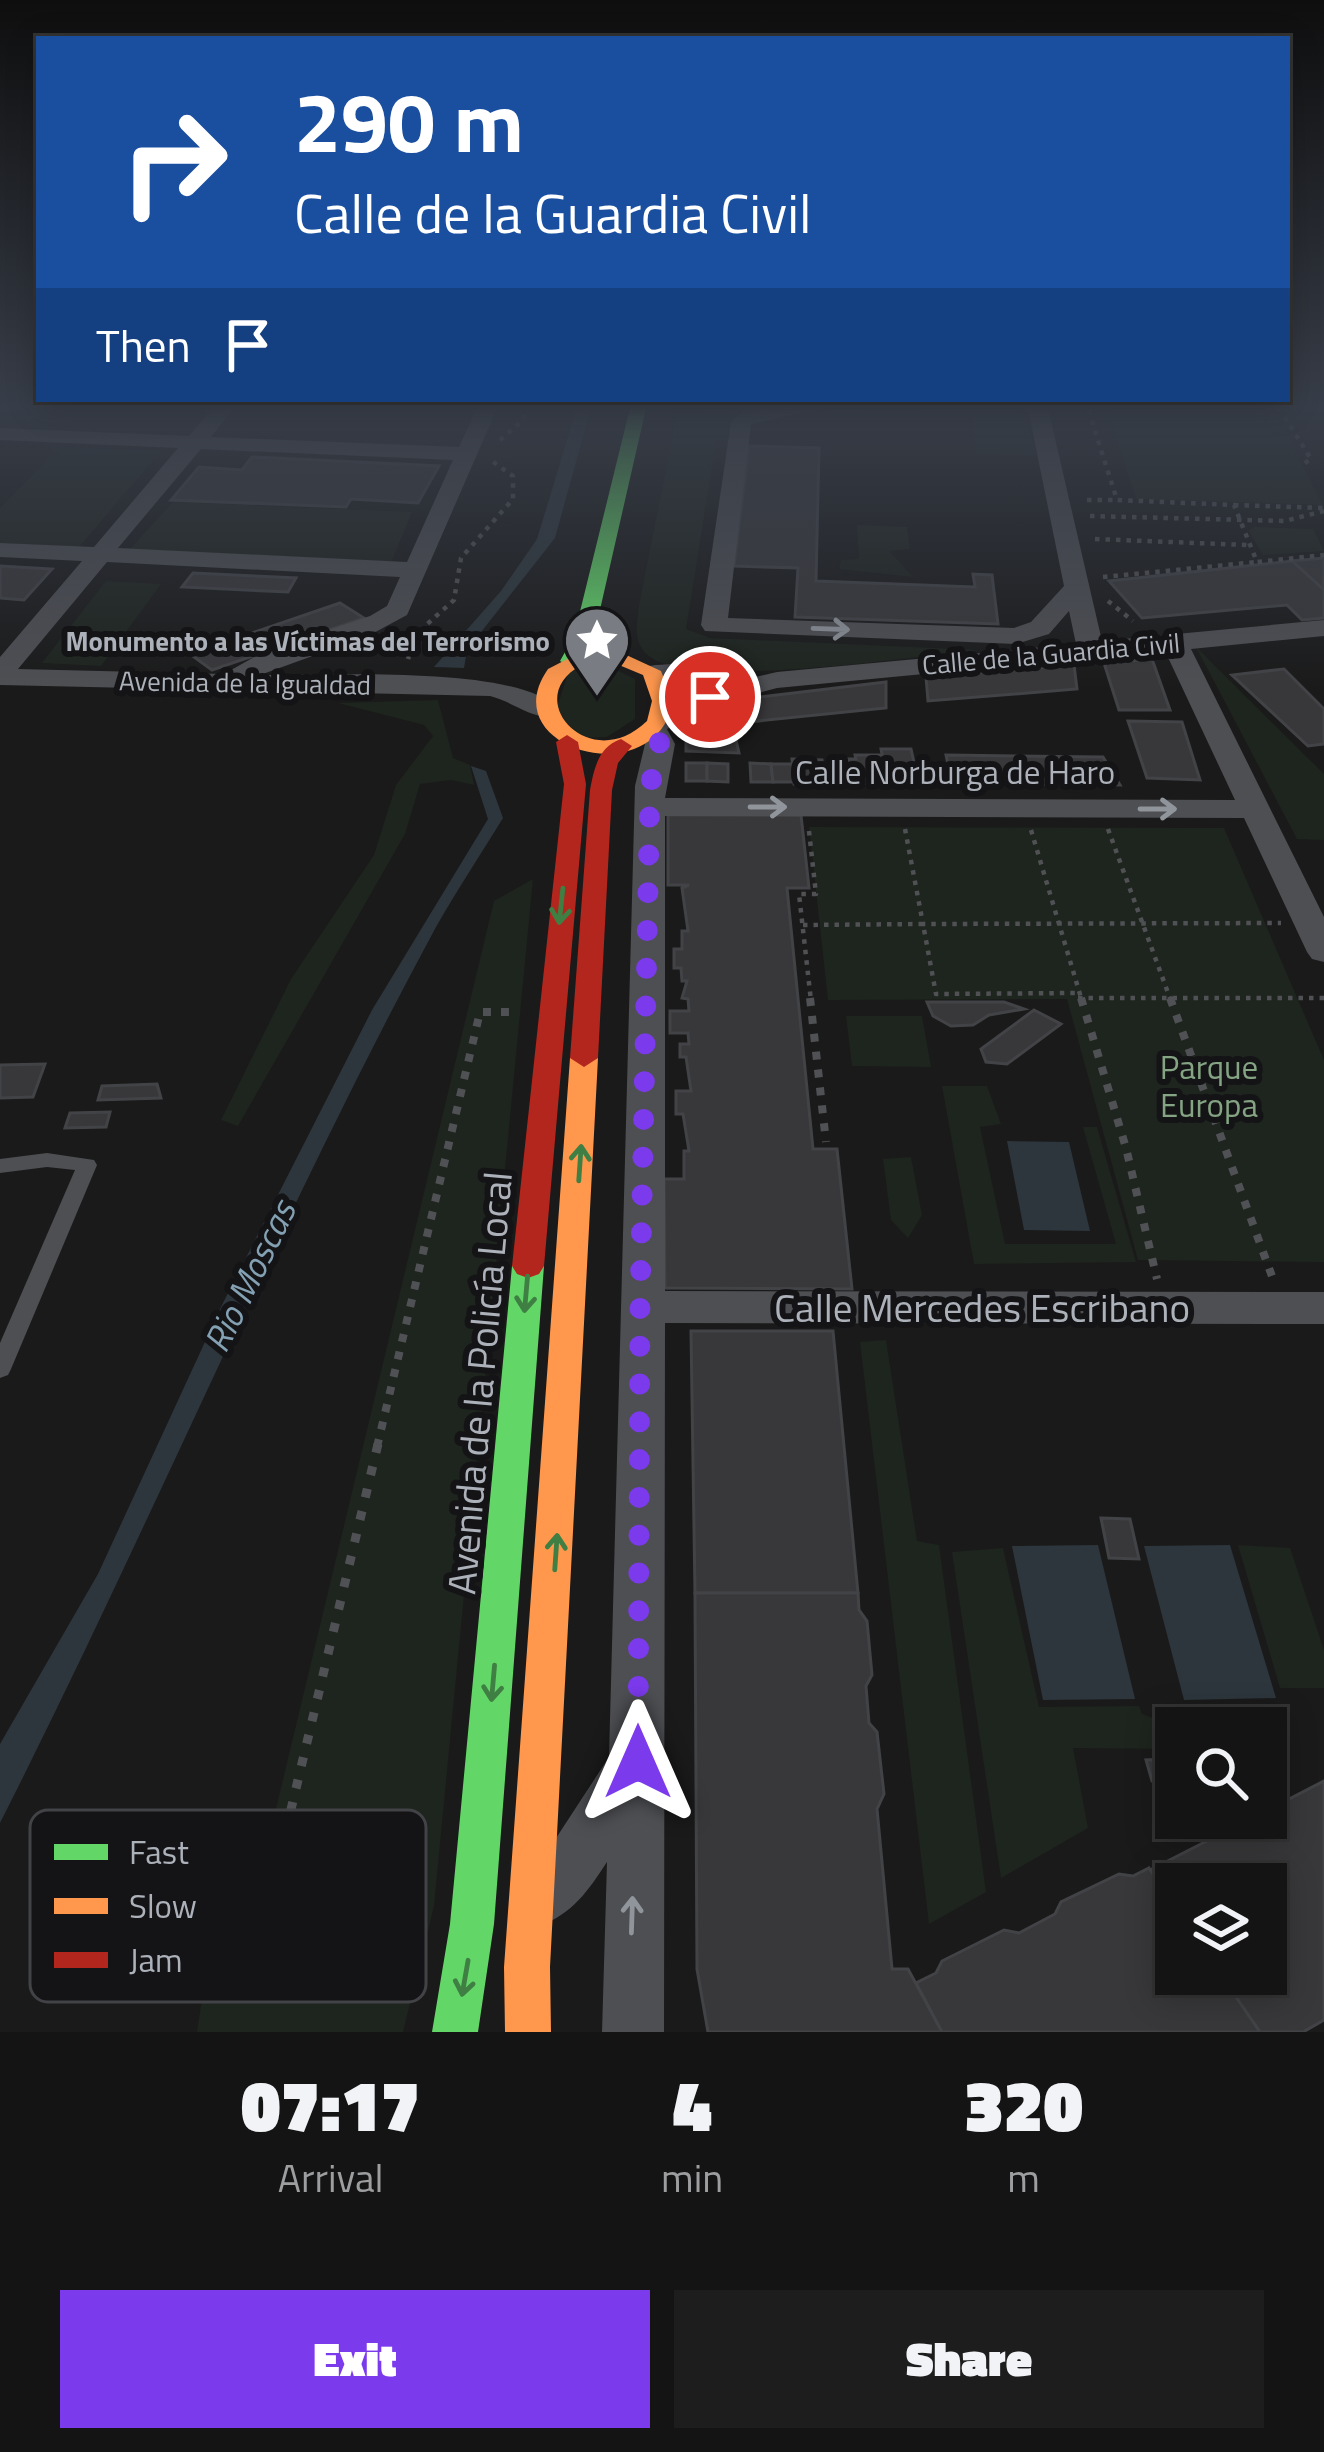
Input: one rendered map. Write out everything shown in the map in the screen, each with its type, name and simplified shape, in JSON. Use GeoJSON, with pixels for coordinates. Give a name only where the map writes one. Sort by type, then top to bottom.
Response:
{"type":"FeatureCollection","features":[{"type":"Feature","properties":{"kind":"main road"},"geometry":{"type":"LineString","coordinates":[[617,499],[584,636],[547,690],[545,710],[549,727],[567,742],[646,733]]}},
{"type":"Feature","properties":{"kind":"main road"},"geometry":{"type":"LineString","coordinates":[[622,658],[614,622],[641,499]]}},
{"type":"Feature","properties":{"kind":"main road"},"geometry":{"type":"LineString","coordinates":[[528,2032],[601,790],[607,762],[646,733],[661,692],[651,671],[622,658],[563,666]]}},
{"type":"Feature","properties":{"kind":"main road","name":"Avenida de la Policía Local"},"geometry":{"type":"LineString","coordinates":[[455,2032],[469,1957],[550,1012],[575,784],[567,742]]}},
{"type":"Feature","properties":{"kind":"street"},"geometry":{"type":"LineString","coordinates":[[0,675],[147,499]]}},
{"type":"Feature","properties":{"kind":"street"},"geometry":{"type":"LineString","coordinates":[[230,682],[254,666],[392,615],[451,499]]}},
{"type":"Feature","properties":{"kind":"street","name":"Calle de la Guardia Civil"},"geometry":{"type":"LineString","coordinates":[[731,499],[714,625],[1104,648],[1324,628]]}},
{"type":"Feature","properties":{"kind":"street"},"geometry":{"type":"LineString","coordinates":[[1058,499],[1077,587],[1104,648]]}},
{"type":"Feature","properties":{"kind":"street"},"geometry":{"type":"LineString","coordinates":[[0,550],[416,570]]}},
{"type":"Feature","properties":{"kind":"street"},"geometry":{"type":"LineString","coordinates":[[1022,645],[1077,587]]}},
{"type":"Feature","properties":{"kind":"street"},"geometry":{"type":"LineString","coordinates":[[1174,642],[1324,952]]}},
{"type":"Feature","properties":{"kind":"street","name":"Calle de la Guardia Civil"},"geometry":{"type":"LineString","coordinates":[[646,733],[710,697],[777,680],[1022,645]]}},
{"type":"Feature","properties":{"kind":"street","name":"Avenida de la Igualdad"},"geometry":{"type":"LineString","coordinates":[[0,675],[490,688],[525,683],[563,666]]}},
{"type":"Feature","properties":{"kind":"street","name":"Calle de la Guardia Civil"},"geometry":{"type":"LineString","coordinates":[[651,671],[777,680]]}},
{"type":"Feature","properties":{"kind":"street","name":"Avenida de la Igualdad"},"geometry":{"type":"LineString","coordinates":[[490,688],[525,696],[545,710]]}},
{"type":"Feature","properties":{"kind":"street"},"geometry":{"type":"LineString","coordinates":[[632,2032],[640,1307],[651,807],[660,744],[646,733]]}},
{"type":"Feature","properties":{"kind":"street","name":"Calle Norburga de Haro"},"geometry":{"type":"LineString","coordinates":[[651,807],[1258,809]]}},
{"type":"Feature","properties":{"kind":"street","name":"Calle Mercedes Escribano"},"geometry":{"type":"LineString","coordinates":[[640,1307],[1304,1308]]}},
{"type":"Feature","properties":{"kind":"street"},"geometry":{"type":"LineString","coordinates":[[533,1904],[566,1875],[638,1762]]}},
{"type":"Feature","properties":{"kind":"lane"},"geometry":{"type":"LineString","coordinates":[[0,1166],[47,1160],[87,1165],[0,1369]]}},
{"type":"Feature","properties":{"kind":"path"},"geometry":{"type":"LineString","coordinates":[[407,675],[408,648],[416,634],[454,600],[461,558],[513,499]]}},
{"type":"Feature","properties":{"kind":"path"},"geometry":{"type":"LineString","coordinates":[[1087,499],[1117,500],[1324,509],[1285,521],[1090,516],[1087,499]]}},
{"type":"Feature","properties":{"kind":"path"},"geometry":{"type":"LineString","coordinates":[[1234,505],[1257,562]]}},
{"type":"Feature","properties":{"kind":"path"},"geometry":{"type":"LineString","coordinates":[[1098,556],[1095,539],[1249,545]]}},
{"type":"Feature","properties":{"kind":"path"},"geometry":{"type":"LineString","coordinates":[[1104,648],[1102,574],[1324,555]]}},
{"type":"Feature","properties":{"kind":"path"},"geometry":{"type":"LineString","coordinates":[[902,808],[936,994],[1324,998]]}},
{"type":"Feature","properties":{"kind":"path"},"geometry":{"type":"LineString","coordinates":[[1027,808],[1077,996],[1126,1148],[1164,1308]]}},
{"type":"Feature","properties":{"kind":"path"},"geometry":{"type":"LineString","coordinates":[[1102,809],[1173,998],[1304,1308]]}},
{"type":"Feature","properties":{"kind":"path"},"geometry":{"type":"LineString","coordinates":[[809,827],[817,894],[800,894],[826,1142]]}},
{"type":"Feature","properties":{"kind":"path"},"geometry":{"type":"LineString","coordinates":[[803,925],[1311,923]]}},
{"type":"Feature","properties":{"kind":"path"},"geometry":{"type":"LineString","coordinates":[[291,1810],[480,1012],[550,1012]]}},
{"type":"Feature","properties":{"kind":"path"},"geometry":{"type":"LineString","coordinates":[[426,1946],[469,1957]]}},
{"type":"Feature","properties":{"kind":"green space"},"geometry":{"type":"Polygon","coordinates":[[[9,499],[120,499],[79,547],[0,543],[0,508],[9,499]]]}},
{"type":"Feature","properties":{"kind":"green space"},"geometry":{"type":"Polygon","coordinates":[[[660,499],[707,499],[686,629],[710,638],[979,650],[858,664],[709,671],[673,666],[649,656],[638,639],[639,605],[660,499]]]}},
{"type":"Feature","properties":{"kind":"green space"},"geometry":{"type":"Polygon","coordinates":[[[1136,499],[1320,499],[1323,505],[1136,499]]]}},
{"type":"Feature","properties":{"kind":"green space"},"geometry":{"type":"Polygon","coordinates":[[[173,502],[412,512],[391,563],[128,551],[173,502]]]}},
{"type":"Feature","properties":{"kind":"green space"},"geometry":{"type":"Polygon","coordinates":[[[857,525],[907,527],[910,549],[889,551],[913,577],[839,569],[841,560],[859,559],[857,525]]]}},
{"type":"Feature","properties":{"kind":"green space"},"geometry":{"type":"Polygon","coordinates":[[[1313,529],[1324,551],[1263,555],[1248,530],[1313,529]]]}},
{"type":"Feature","properties":{"kind":"green space"},"geometry":{"type":"Polygon","coordinates":[[[106,581],[161,584],[101,666],[42,663],[106,581]]]}},
{"type":"Feature","properties":{"kind":"green space"},"geometry":{"type":"Polygon","coordinates":[[[1196,647],[1324,774],[1324,840],[1297,839],[1196,647]]]}},
{"type":"Feature","properties":{"kind":"green space"},"geometry":{"type":"Polygon","coordinates":[[[606,665],[635,679],[635,719],[607,737],[582,738],[555,713],[569,671],[606,665]]]}},
{"type":"Feature","properties":{"kind":"green space"},"geometry":{"type":"Polygon","coordinates":[[[438,700],[453,758],[470,765],[474,785],[451,780],[420,784],[405,834],[238,1126],[221,1120],[291,979],[374,855],[396,785],[433,736],[424,725],[338,703],[438,700]]]}},
{"type":"Feature","properties":{"kind":"green space","name":"Parque Europa"},"geometry":{"type":"Polygon","coordinates":[[[809,827],[1224,828],[1324,1060],[1324,1262],[1138,1260],[1067,999],[828,1000],[809,827]]]}},
{"type":"Feature","properties":{"kind":"green space"},"geometry":{"type":"Polygon","coordinates":[[[533,879],[434,1906],[426,1939],[426,1810],[276,1810],[494,901],[533,879]]]}},
{"type":"Feature","properties":{"kind":"green space"},"geometry":{"type":"Polygon","coordinates":[[[846,1016],[922,1016],[931,1067],[852,1066],[846,1016]]]}},
{"type":"Feature","properties":{"kind":"green space"},"geometry":{"type":"Polygon","coordinates":[[[942,1086],[987,1086],[1001,1124],[980,1127],[1005,1244],[1116,1244],[1083,1127],[1097,1127],[1136,1262],[974,1264],[942,1086]]]}},
{"type":"Feature","properties":{"kind":"green space"},"geometry":{"type":"Polygon","coordinates":[[[911,1157],[922,1215],[908,1238],[891,1220],[883,1159],[911,1157]]]}},
{"type":"Feature","properties":{"kind":"green space"},"geometry":{"type":"Polygon","coordinates":[[[886,1340],[917,1541],[939,1545],[986,1892],[929,1924],[860,1342],[886,1340]]]}},
{"type":"Feature","properties":{"kind":"green space"},"geometry":{"type":"Polygon","coordinates":[[[1238,1545],[1290,1548],[1324,1650],[1324,1688],[1280,1688],[1238,1545]]]}},
{"type":"Feature","properties":{"kind":"green space"},"geometry":{"type":"Polygon","coordinates":[[[1003,1548],[1039,1707],[1139,1706],[1155,1723],[1155,1749],[1073,1748],[1088,1828],[1001,1878],[952,1552],[1003,1548]]]}},
{"type":"Feature","properties":{"kind":"green space"},"geometry":{"type":"Polygon","coordinates":[[[202,2002],[410,2002],[403,2032],[197,2032],[202,2002]]]}},
{"type":"Feature","properties":{"kind":"water"},"geometry":{"type":"Polygon","coordinates":[[[549,499],[566,499],[555,538],[467,650],[464,668],[434,667],[501,591],[537,539],[549,499]]]}},
{"type":"Feature","properties":{"kind":"water","name":"Rio Moscas"},"geometry":{"type":"Polygon","coordinates":[[[471,766],[486,771],[503,818],[436,927],[378,1037],[0,1823],[0,1744],[98,1574],[222,1305],[372,1010],[488,819],[471,766]]]}},
{"type":"Feature","properties":{"kind":"water"},"geometry":{"type":"Polygon","coordinates":[[[1007,1141],[1069,1142],[1090,1231],[1024,1230],[1007,1141]]]}},
{"type":"Feature","properties":{"kind":"water"},"geometry":{"type":"Polygon","coordinates":[[[1098,1545],[1135,1699],[1043,1700],[1012,1546],[1098,1545]]]}},
{"type":"Feature","properties":{"kind":"water"},"geometry":{"type":"Polygon","coordinates":[[[1230,1545],[1276,1698],[1184,1700],[1144,1546],[1230,1545]]]}},
{"type":"Feature","properties":{"kind":"building"},"geometry":{"type":"Polygon","coordinates":[[[172,499],[420,499],[418,503],[351,499],[346,507],[172,499]]]}},
{"type":"Feature","properties":{"kind":"building"},"geometry":{"type":"Polygon","coordinates":[[[742,499],[818,499],[816,581],[975,587],[973,574],[992,575],[998,624],[795,617],[798,568],[734,566],[742,499]]]}},
{"type":"Feature","properties":{"kind":"building"},"geometry":{"type":"Polygon","coordinates":[[[1324,558],[1324,590],[1292,561],[1324,558]]]}},
{"type":"Feature","properties":{"kind":"building"},"geometry":{"type":"Polygon","coordinates":[[[1292,561],[1324,590],[1324,618],[1302,620],[1287,605],[1142,618],[1109,581],[1292,561]]]}},
{"type":"Feature","properties":{"kind":"building"},"geometry":{"type":"Polygon","coordinates":[[[0,566],[52,569],[24,600],[0,598],[0,566]]]}},
{"type":"Feature","properties":{"kind":"building"},"geometry":{"type":"Polygon","coordinates":[[[193,573],[296,578],[288,592],[182,587],[193,573]]]}},
{"type":"Feature","properties":{"kind":"building"},"geometry":{"type":"Polygon","coordinates":[[[340,603],[364,618],[212,670],[190,654],[340,603]]]}},
{"type":"Feature","properties":{"kind":"building"},"geometry":{"type":"Polygon","coordinates":[[[1152,659],[1170,710],[1119,710],[1104,663],[1152,659]]]}},
{"type":"Feature","properties":{"kind":"building"},"geometry":{"type":"Polygon","coordinates":[[[1074,665],[1077,689],[928,701],[926,677],[1074,665]]]}},
{"type":"Feature","properties":{"kind":"building"},"geometry":{"type":"Polygon","coordinates":[[[1284,669],[1324,709],[1324,744],[1308,746],[1232,675],[1284,669]]]}},
{"type":"Feature","properties":{"kind":"building"},"geometry":{"type":"Polygon","coordinates":[[[886,682],[886,708],[748,722],[752,698],[886,682]]]}},
{"type":"Feature","properties":{"kind":"building"},"geometry":{"type":"Polygon","coordinates":[[[731,719],[739,753],[686,751],[686,724],[731,719]]]}},
{"type":"Feature","properties":{"kind":"building"},"geometry":{"type":"Polygon","coordinates":[[[1128,721],[1182,722],[1200,780],[1147,778],[1128,721]]]}},
{"type":"Feature","properties":{"kind":"building"},"geometry":{"type":"Polygon","coordinates":[[[881,749],[911,749],[917,776],[903,776],[904,786],[888,786],[881,749]]]}},
{"type":"Feature","properties":{"kind":"building"},"geometry":{"type":"Polygon","coordinates":[[[855,755],[882,755],[888,786],[851,782],[848,759],[856,759],[855,755]]]}},
{"type":"Feature","properties":{"kind":"building"},"geometry":{"type":"Polygon","coordinates":[[[946,755],[1103,757],[1120,785],[952,783],[946,755]]]}},
{"type":"Feature","properties":{"kind":"building"},"geometry":{"type":"Polygon","coordinates":[[[792,759],[822,760],[824,783],[794,784],[792,759]]]}},
{"type":"Feature","properties":{"kind":"building"},"geometry":{"type":"Polygon","coordinates":[[[686,763],[707,763],[707,781],[686,781],[686,763]]]}},
{"type":"Feature","properties":{"kind":"building"},"geometry":{"type":"Polygon","coordinates":[[[707,763],[728,764],[728,782],[707,781],[707,763]]]}},
{"type":"Feature","properties":{"kind":"building"},"geometry":{"type":"Polygon","coordinates":[[[750,763],[771,764],[773,782],[751,782],[750,763]]]}},
{"type":"Feature","properties":{"kind":"building"},"geometry":{"type":"Polygon","coordinates":[[[771,764],[792,764],[794,782],[773,782],[771,764]]]}},
{"type":"Feature","properties":{"kind":"building"},"geometry":{"type":"Polygon","coordinates":[[[668,815],[801,815],[809,888],[787,888],[813,1149],[837,1149],[852,1289],[665,1288],[664,1179],[684,1179],[684,1151],[689,1151],[683,1114],[676,1114],[676,1091],[691,1091],[686,1057],[680,1057],[680,1044],[689,1044],[688,1033],[670,1033],[670,1011],[689,1011],[688,999],[682,998],[687,981],[682,981],[681,968],[674,968],[674,949],[682,949],[682,931],[688,931],[682,888],[689,885],[668,885],[668,815]]]}},
{"type":"Feature","properties":{"kind":"building"},"geometry":{"type":"Polygon","coordinates":[[[927,1002],[1004,1002],[1024,1009],[989,1015],[973,1025],[951,1026],[933,1016],[927,1002]]]}},
{"type":"Feature","properties":{"kind":"building"},"geometry":{"type":"Polygon","coordinates":[[[1034,1010],[1061,1024],[1007,1064],[986,1062],[981,1049],[1034,1010]]]}},
{"type":"Feature","properties":{"kind":"building"},"geometry":{"type":"Polygon","coordinates":[[[45,1064],[33,1097],[0,1098],[0,1065],[45,1064]]]}},
{"type":"Feature","properties":{"kind":"building"},"geometry":{"type":"Polygon","coordinates":[[[157,1084],[161,1098],[98,1100],[102,1086],[157,1084]]]}},
{"type":"Feature","properties":{"kind":"building"},"geometry":{"type":"Polygon","coordinates":[[[110,1112],[106,1127],[65,1128],[70,1113],[110,1112]]]}},
{"type":"Feature","properties":{"kind":"building"},"geometry":{"type":"Polygon","coordinates":[[[691,1331],[833,1331],[858,1593],[695,1593],[691,1331]]]}},
{"type":"Feature","properties":{"kind":"building"},"geometry":{"type":"Polygon","coordinates":[[[1101,1518],[1130,1519],[1139,1559],[1109,1558],[1101,1518]]]}},
{"type":"Feature","properties":{"kind":"building"},"geometry":{"type":"Polygon","coordinates":[[[695,1593],[858,1593],[859,1610],[867,1621],[872,1675],[866,1686],[869,1723],[877,1732],[884,1794],[877,1809],[892,1969],[908,1969],[942,2032],[708,2032],[697,1969],[695,1593]]]}},
{"type":"Feature","properties":{"kind":"building"},"geometry":{"type":"Polygon","coordinates":[[[1146,1760],[1155,1760],[1155,1781],[1152,1781],[1146,1760]]]}},
{"type":"Feature","properties":{"kind":"building"},"geometry":{"type":"Polygon","coordinates":[[[1324,1781],[1324,2020],[1303,2032],[1260,2032],[1234,1995],[1287,1995],[1287,1863],[1164,1863],[1211,1839],[1287,1839],[1287,1800],[1324,1781]]]}},
{"type":"Feature","properties":{"kind":"building"},"geometry":{"type":"Polygon","coordinates":[[[1149,1868],[1155,1877],[1155,1995],[1234,1995],[1260,2032],[942,2032],[916,1983],[936,1973],[942,1961],[1004,1930],[1019,1933],[1055,1914],[1061,1902],[1119,1874],[1133,1876],[1149,1868]]]}},
{"type":"Feature","properties":{"kind":"traffic: fast"},"geometry":{"type":"LineString","coordinates":[[570,661],[584,636],[617,499]]}},
{"type":"Feature","properties":{"kind":"traffic: fast"},"geometry":{"type":"LineString","coordinates":[[455,2032],[472,1924],[528,1266]]}},
{"type":"Feature","properties":{"kind":"traffic: slow"},"geometry":{"type":"LineString","coordinates":[[579,659],[622,659],[651,671],[663,701],[657,723],[643,737],[603,748],[564,736],[551,721],[549,685],[566,665],[579,659]]}},
{"type":"Feature","properties":{"kind":"traffic: slow"},"geometry":{"type":"LineString","coordinates":[[528,2032],[527,1967],[584,1058]]}},
{"type":"Feature","properties":{"kind":"traffic: jam"},"geometry":{"type":"LineString","coordinates":[[528,1266],[575,784],[567,742]]}},
{"type":"Feature","properties":{"kind":"traffic: jam"},"geometry":{"type":"LineString","coordinates":[[584,1058],[601,790],[607,762],[621,746]]}},
{"type":"Feature","properties":{"kind":"place","name":"Monumento a las Víctimas del Terrorismo"},"geometry":{"type":"Point","coordinates":[597,699]}},
{"type":"Feature","properties":{"kind":"route"},"geometry":{"type":"LineString","coordinates":[[638,1762],[650,786],[660,744],[655,732],[662,722],[710,697]]}}]}
